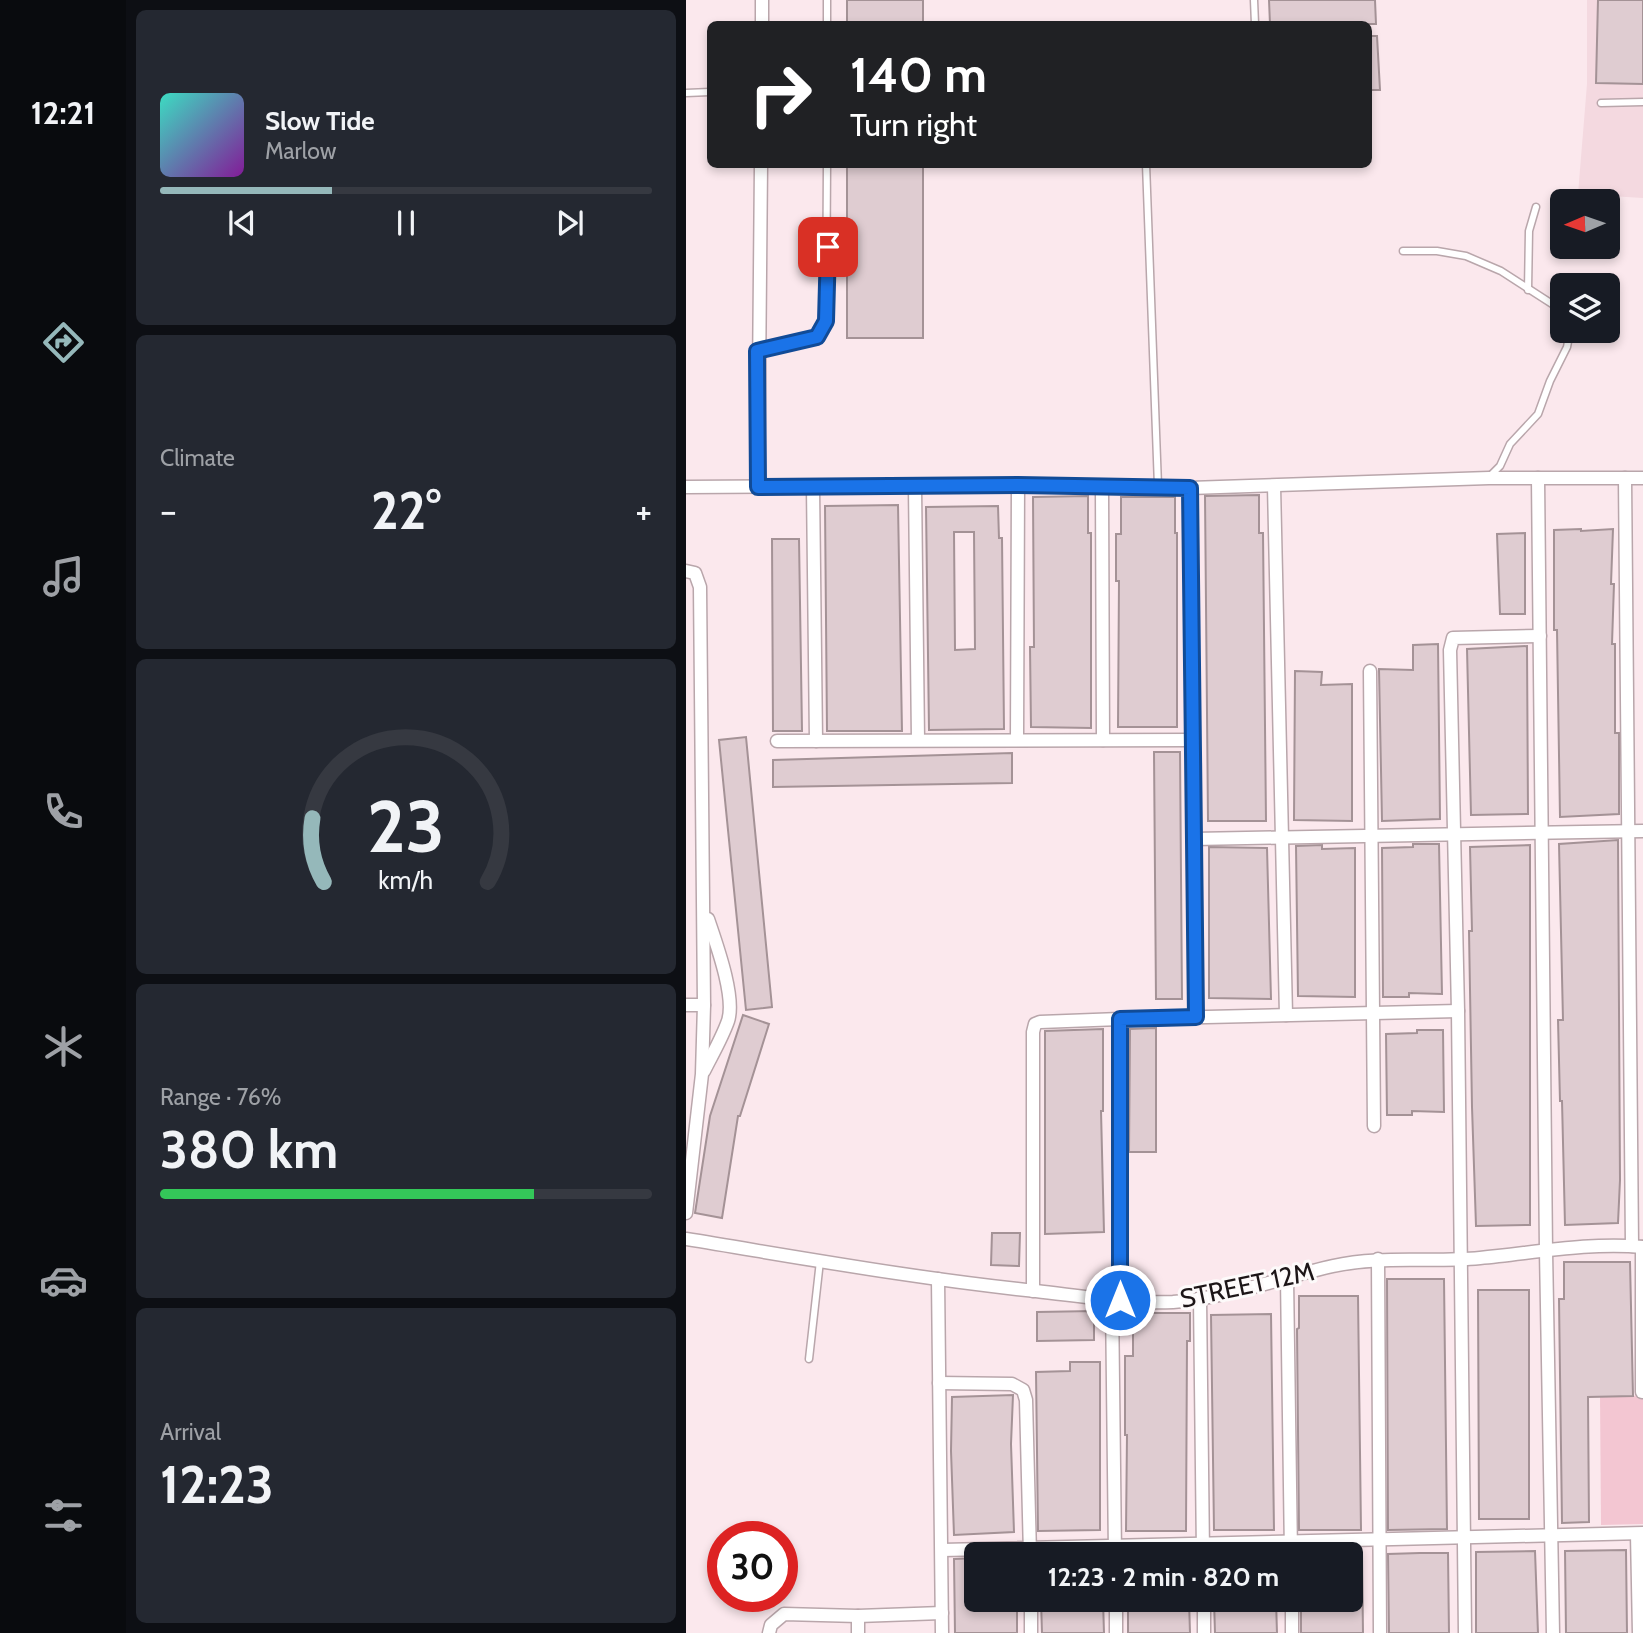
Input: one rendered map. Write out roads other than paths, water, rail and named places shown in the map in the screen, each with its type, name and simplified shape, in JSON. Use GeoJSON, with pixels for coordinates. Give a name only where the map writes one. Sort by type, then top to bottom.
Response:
{"type":"FeatureCollection","features":[{"type":"Feature","properties":{"kind":"street"},"geometry":{"type":"LineString","coordinates":[[762,0],[762,21]]}},
{"type":"Feature","properties":{"kind":"street"},"geometry":{"type":"LineString","coordinates":[[758,487],[757,351],[761,168]]}},
{"type":"Feature","properties":{"kind":"street"},"geometry":{"type":"LineString","coordinates":[[686,487],[1018,485],[1190,488],[1489,478],[1643,478]]}},
{"type":"Feature","properties":{"kind":"street"},"geometry":{"type":"LineString","coordinates":[[1538,478],[1553,1633]]}},
{"type":"Feature","properties":{"kind":"street"},"geometry":{"type":"LineString","coordinates":[[1625,478],[1629,831],[1642,1392]]}},
{"type":"Feature","properties":{"kind":"street"},"geometry":{"type":"LineString","coordinates":[[1017,740],[1018,485]]}},
{"type":"Feature","properties":{"kind":"street"},"geometry":{"type":"LineString","coordinates":[[1274,486],[1286,1015]]}},
{"type":"Feature","properties":{"kind":"street"},"geometry":{"type":"LineString","coordinates":[[813,487],[816,741]]}},
{"type":"Feature","properties":{"kind":"street"},"geometry":{"type":"LineString","coordinates":[[915,487],[918,740]]}},
{"type":"Feature","properties":{"kind":"street"},"geometry":{"type":"LineString","coordinates":[[1102,488],[1103,740]]}},
{"type":"Feature","properties":{"kind":"street"},"geometry":{"type":"LineString","coordinates":[[1190,488],[1196,1017]]}},
{"type":"Feature","properties":{"kind":"street"},"geometry":{"type":"LineString","coordinates":[[686,571],[695,573],[700,587],[704,904],[702,1074],[686,1213]]}},
{"type":"Feature","properties":{"kind":"street"},"geometry":{"type":"LineString","coordinates":[[1465,1633],[1458,1012],[1450,650],[1453,638],[1539,636]]}},
{"type":"Feature","properties":{"kind":"street"},"geometry":{"type":"LineString","coordinates":[[1370,671],[1374,1125]]}},
{"type":"Feature","properties":{"kind":"street"},"geometry":{"type":"LineString","coordinates":[[686,720],[701,719]]}},
{"type":"Feature","properties":{"kind":"street"},"geometry":{"type":"LineString","coordinates":[[777,741],[1193,740]]}},
{"type":"Feature","properties":{"kind":"street"},"geometry":{"type":"LineString","coordinates":[[1194,839],[1643,831]]}},
{"type":"Feature","properties":{"kind":"street"},"geometry":{"type":"LineString","coordinates":[[702,1074],[729,1019],[729,1000],[723,967],[704,904]]}},
{"type":"Feature","properties":{"kind":"street"},"geometry":{"type":"LineString","coordinates":[[686,1005],[704,1005]]}},
{"type":"Feature","properties":{"kind":"street"},"geometry":{"type":"LineString","coordinates":[[1033,1291],[1032,1032],[1035,1024],[1120,1019],[1458,1012]]}},
{"type":"Feature","properties":{"kind":"street"},"geometry":{"type":"LineString","coordinates":[[1115,1542],[1120,1019]]}},
{"type":"Feature","properties":{"kind":"street","name":"STREET 12M"},"geometry":{"type":"LineString","coordinates":[[686,1239],[938,1279],[1116,1300],[1173,1302],[1332,1266],[1378,1259],[1460,1259],[1546,1251],[1639,1247]]}},
{"type":"Feature","properties":{"kind":"street"},"geometry":{"type":"LineString","coordinates":[[1378,1259],[1380,1633]]}},
{"type":"Feature","properties":{"kind":"street"},"geometry":{"type":"LineString","coordinates":[[1287,1278],[1291,1542]]}},
{"type":"Feature","properties":{"kind":"street"},"geometry":{"type":"LineString","coordinates":[[938,1279],[942,1633]]}},
{"type":"Feature","properties":{"kind":"street"},"geometry":{"type":"LineString","coordinates":[[1200,1298],[1203,1542]]}},
{"type":"Feature","properties":{"kind":"street"},"geometry":{"type":"LineString","coordinates":[[939,1383],[1012,1384],[1023,1390],[1026,1400],[1030,1542]]}},
{"type":"Feature","properties":{"kind":"street"},"geometry":{"type":"LineString","coordinates":[[1358,1542],[1640,1533],[1639,1633]]}},
{"type":"Feature","properties":{"kind":"street"},"geometry":{"type":"LineString","coordinates":[[942,1550],[964,1550]]}},
{"type":"Feature","properties":{"kind":"street"},"geometry":{"type":"LineString","coordinates":[[1031,1612],[1031,1633]]}},
{"type":"Feature","properties":{"kind":"street"},"geometry":{"type":"LineString","coordinates":[[1116,1612],[1116,1633]]}},
{"type":"Feature","properties":{"kind":"street"},"geometry":{"type":"LineString","coordinates":[[1204,1612],[1204,1633]]}},
{"type":"Feature","properties":{"kind":"street"},"geometry":{"type":"LineString","coordinates":[[1292,1612],[1292,1633]]}},
{"type":"Feature","properties":{"kind":"street"},"geometry":{"type":"LineString","coordinates":[[769,1633],[771,1625],[784,1614],[858,1616],[942,1613]]}},
{"type":"Feature","properties":{"kind":"street"},"geometry":{"type":"LineString","coordinates":[[858,1616],[858,1633]]}},
{"type":"Feature","properties":{"kind":"lane"},"geometry":{"type":"LineString","coordinates":[[827,0],[827,21]]}},
{"type":"Feature","properties":{"kind":"lane"},"geometry":{"type":"LineString","coordinates":[[1254,0],[1255,21]]}},
{"type":"Feature","properties":{"kind":"lane"},"geometry":{"type":"LineString","coordinates":[[686,93],[707,92]]}},
{"type":"Feature","properties":{"kind":"lane"},"geometry":{"type":"LineString","coordinates":[[1601,103],[1643,102]]}},
{"type":"Feature","properties":{"kind":"lane"},"geometry":{"type":"LineString","coordinates":[[757,351],[817,337],[826,321],[827,168]]}},
{"type":"Feature","properties":{"kind":"lane"},"geometry":{"type":"LineString","coordinates":[[1146,168],[1158,486]]}},
{"type":"Feature","properties":{"kind":"lane"},"geometry":{"type":"LineString","coordinates":[[1528,290],[1529,231],[1536,207]]}},
{"type":"Feature","properties":{"kind":"lane"},"geometry":{"type":"LineString","coordinates":[[1403,251],[1437,251],[1466,256],[1501,271],[1550,303]]}},
{"type":"Feature","properties":{"kind":"lane"},"geometry":{"type":"LineString","coordinates":[[1489,478],[1500,466],[1510,444],[1538,414],[1568,343]]}},
{"type":"Feature","properties":{"kind":"lane"},"geometry":{"type":"LineString","coordinates":[[808,1359],[820,1261]]}}]}
